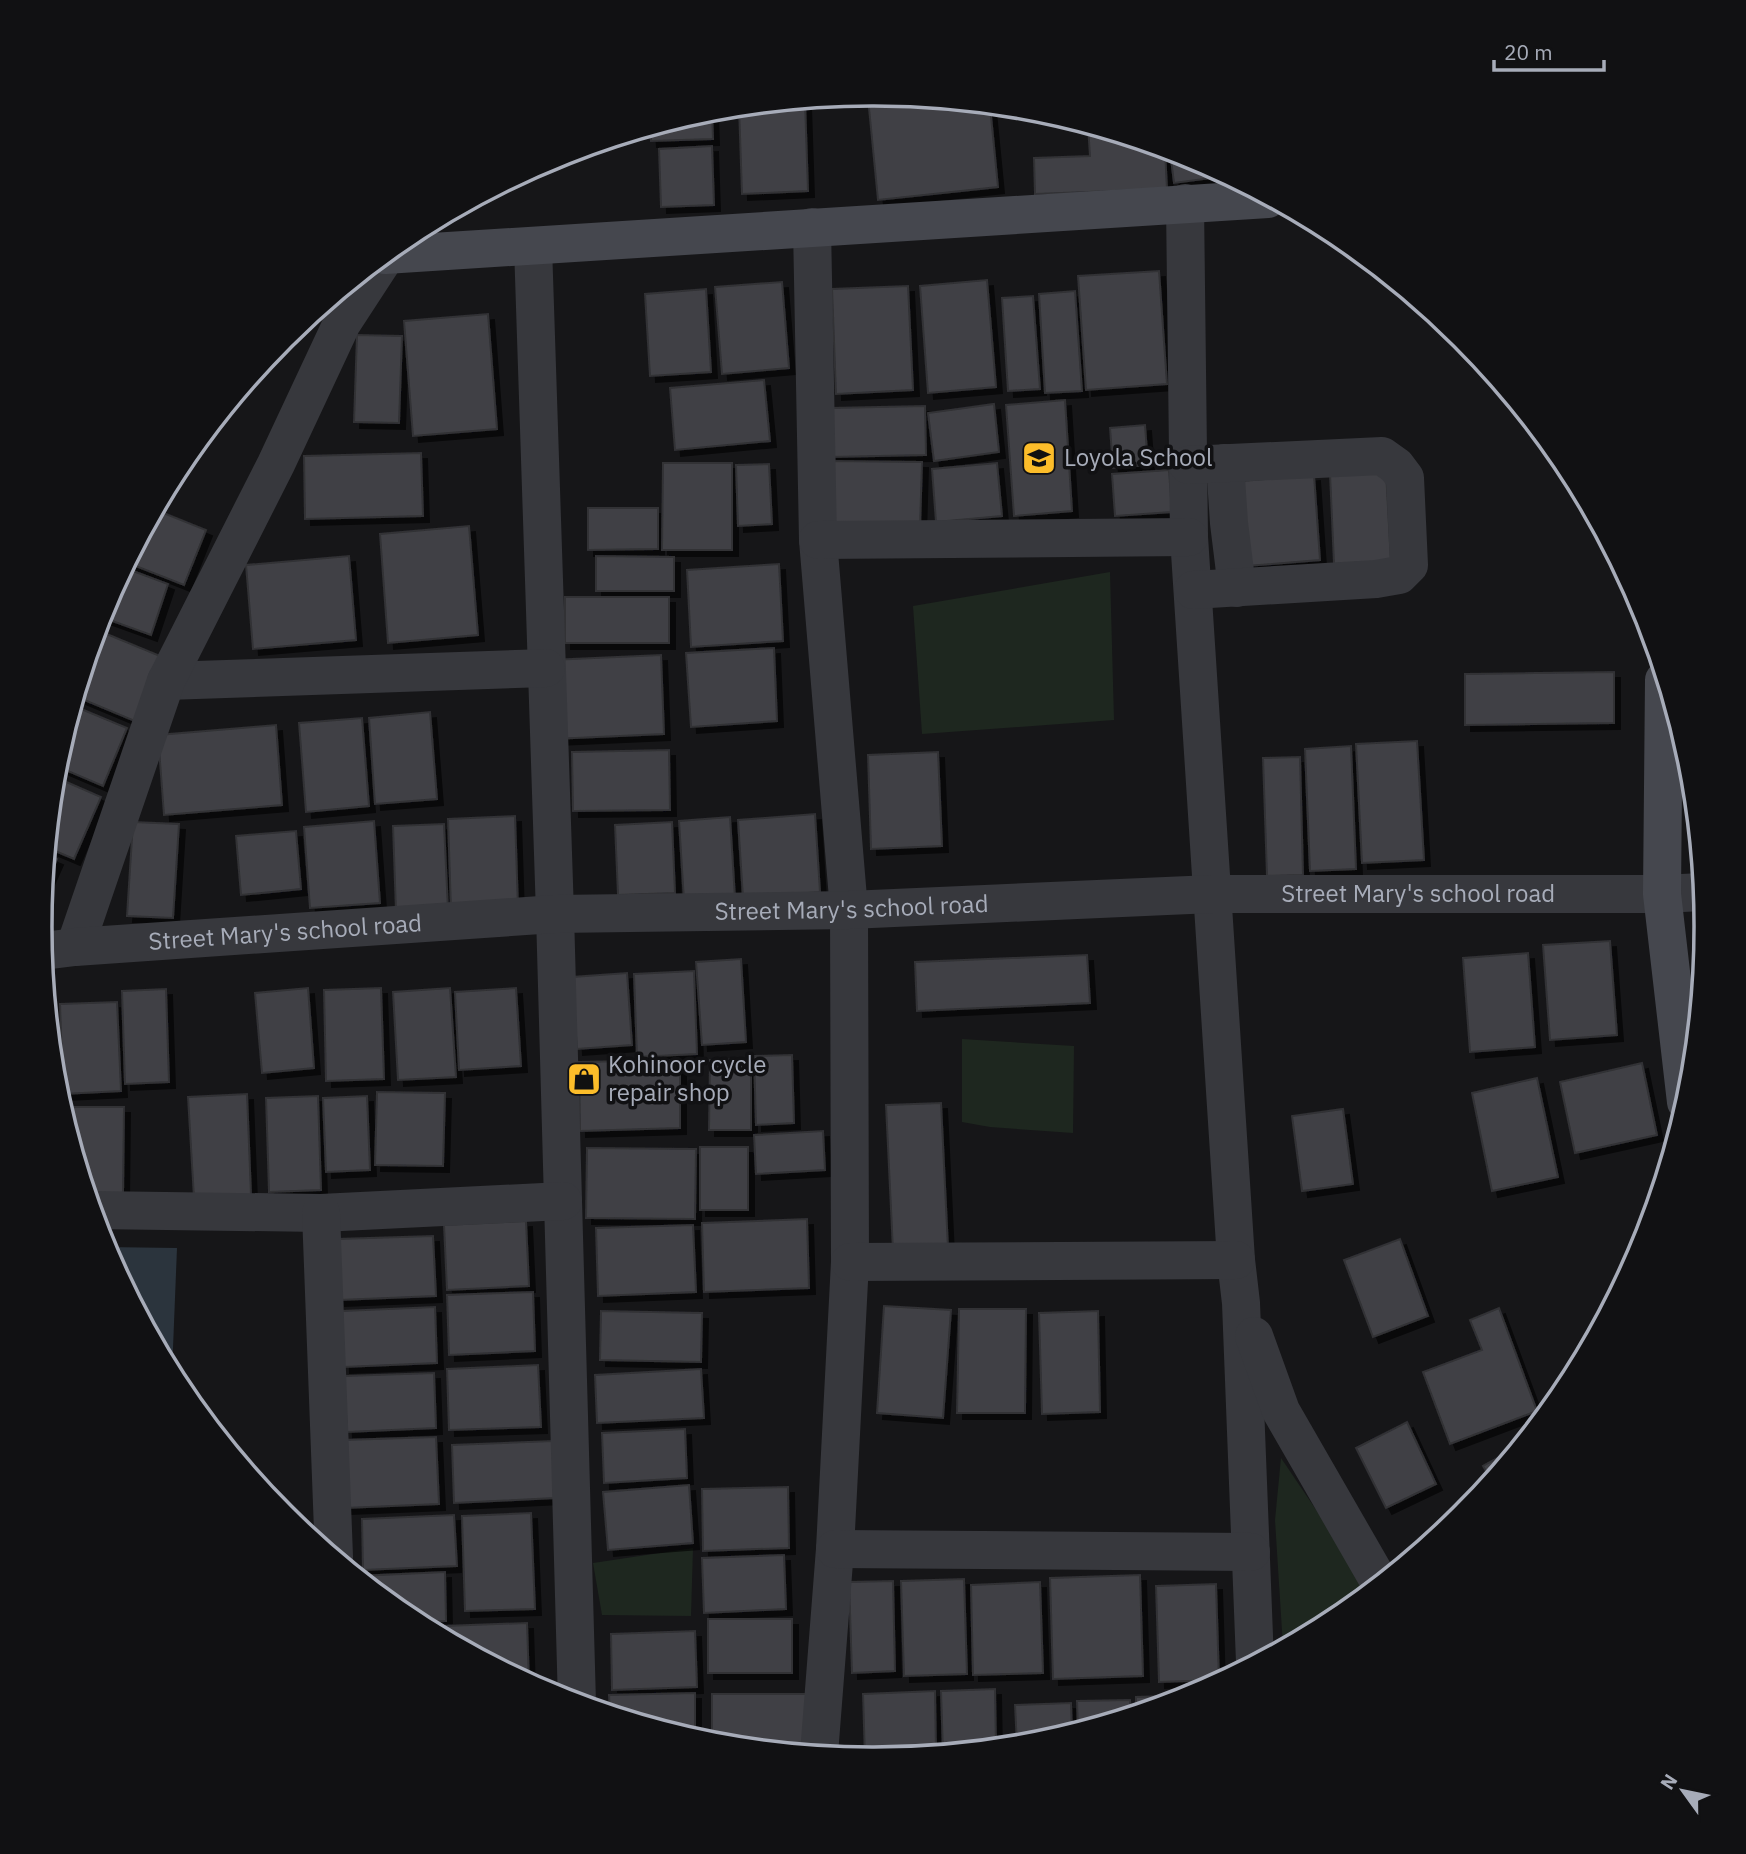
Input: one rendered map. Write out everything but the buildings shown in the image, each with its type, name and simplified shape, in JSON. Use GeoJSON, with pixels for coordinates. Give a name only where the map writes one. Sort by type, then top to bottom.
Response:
{"type":"FeatureCollection","features":[{"type":"Feature","properties":{"kind":"main road"},"geometry":{"type":"LineString","coordinates":[[405,254],[1252,200]]}},
{"type":"Feature","properties":{"kind":"main road"},"geometry":{"type":"LineString","coordinates":[[1664,708],[1662,894],[1682,1063]]}},
{"type":"Feature","properties":{"kind":"street"},"geometry":{"type":"LineString","coordinates":[[1185,203],[1207,464],[1229,523],[1237,588]]}},
{"type":"Feature","properties":{"kind":"street"},"geometry":{"type":"LineString","coordinates":[[812,227],[818,540],[849,910],[850,1262],[835,1549],[820,1746]]}},
{"type":"Feature","properties":{"kind":"street"},"geometry":{"type":"LineString","coordinates":[[533,246],[577,1692]]}},
{"type":"Feature","properties":{"kind":"street"},"geometry":{"type":"LineString","coordinates":[[59,949],[166,681],[276,464],[342,323],[371,279]]}},
{"type":"Feature","properties":{"kind":"street"},"geometry":{"type":"LineString","coordinates":[[1193,590],[1376,579],[1399,575],[1409,565],[1405,478],[1396,466],[1382,456],[1207,464]]}},
{"type":"Feature","properties":{"kind":"street"},"geometry":{"type":"LineString","coordinates":[[1207,464],[1189,531],[1236,1261],[1241,1303],[1255,1653]]}},
{"type":"Feature","properties":{"kind":"street"},"geometry":{"type":"LineString","coordinates":[[818,540],[1189,531],[1229,523]]}},
{"type":"Feature","properties":{"kind":"street"},"geometry":{"type":"LineString","coordinates":[[166,681],[546,668]]}},
{"type":"Feature","properties":{"kind":"street","name":"Street Mary's school road"},"geometry":{"type":"LineString","coordinates":[[59,949],[555,914],[849,910],[1212,894],[1693,892]]}},
{"type":"Feature","properties":{"kind":"street"},"geometry":{"type":"LineString","coordinates":[[103,1210],[321,1213],[563,1201]]}},
{"type":"Feature","properties":{"kind":"street"},"geometry":{"type":"LineString","coordinates":[[321,1213],[329,1541]]}},
{"type":"Feature","properties":{"kind":"street"},"geometry":{"type":"LineString","coordinates":[[850,1262],[1236,1261]]}},
{"type":"Feature","properties":{"kind":"street"},"geometry":{"type":"LineString","coordinates":[[1241,1303],[1281,1411],[1375,1575]]}},
{"type":"Feature","properties":{"kind":"street"},"geometry":{"type":"LineString","coordinates":[[835,1549],[1251,1552]]}},
{"type":"Feature","properties":{"kind":"shaded area"},"geometry":{"type":"Polygon","coordinates":[[[1110,572],[1114,720],[922,734],[913,606],[1110,572]]]}},
{"type":"Feature","properties":{"kind":"shaded area"},"geometry":{"type":"Polygon","coordinates":[[[962,1039],[1074,1046],[1073,1133],[990,1127],[962,1122],[962,1039]]]}},
{"type":"Feature","properties":{"kind":"shaded area"},"geometry":{"type":"Polygon","coordinates":[[[118,1247],[177,1248],[173,1354],[137,1290],[118,1247]]]}},
{"type":"Feature","properties":{"kind":"shaded area"},"geometry":{"type":"Polygon","coordinates":[[[1281,1458],[1365,1583],[1282,1638],[1275,1520],[1281,1458]]]}},
{"type":"Feature","properties":{"kind":"shaded area"},"geometry":{"type":"Polygon","coordinates":[[[693,1548],[691,1616],[602,1615],[593,1563],[693,1548]]]}},
{"type":"Feature","properties":{"kind":"place","name":"Loyola School"},"geometry":{"type":"Point","coordinates":[1039,458]}},
{"type":"Feature","properties":{"kind":"place","name":"Kohinoor cycle repair shop"},"geometry":{"type":"Point","coordinates":[584,1079]}}]}
